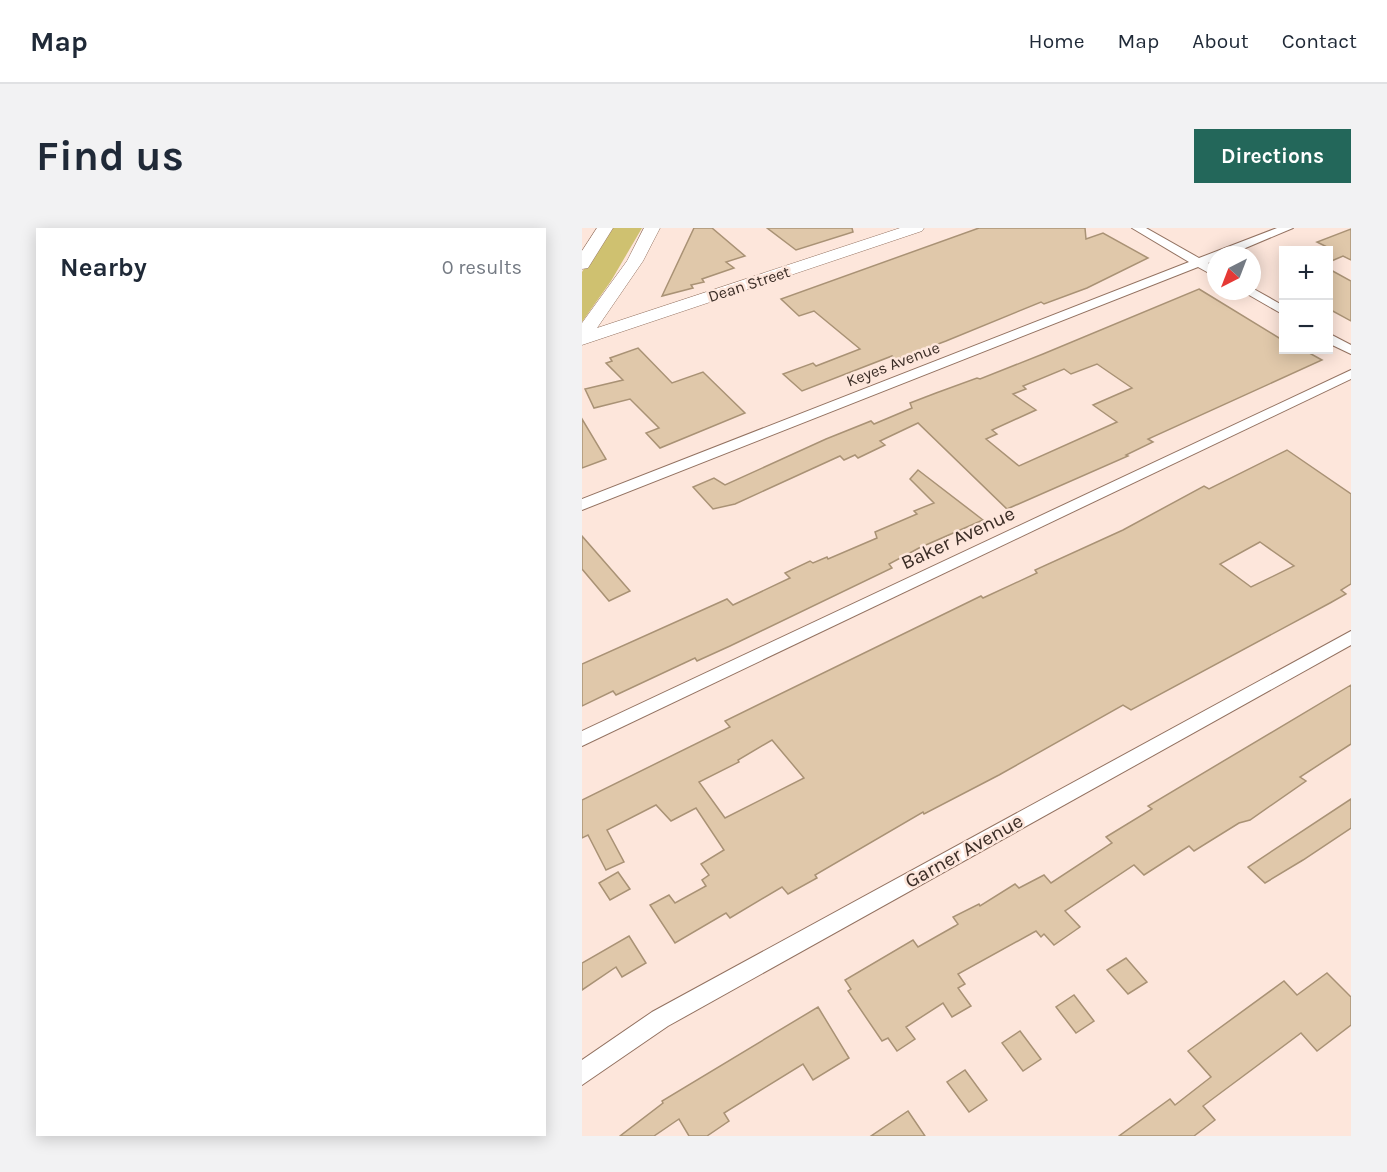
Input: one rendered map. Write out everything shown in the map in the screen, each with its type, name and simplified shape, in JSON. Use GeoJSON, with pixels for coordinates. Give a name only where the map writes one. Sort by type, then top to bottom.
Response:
{"type":"FeatureCollection","features":[{"type":"Feature","properties":{"kind":"street"},"geometry":{"type":"LineString","coordinates":[[582,264],[605,228]]}},
{"type":"Feature","properties":{"kind":"street"},"geometry":{"type":"LineString","coordinates":[[582,338],[635,261],[652,228]]}},
{"type":"Feature","properties":{"kind":"street","name":"Dean Street"},"geometry":{"type":"LineString","coordinates":[[582,338],[916,228]]}},
{"type":"Feature","properties":{"kind":"street"},"geometry":{"type":"LineString","coordinates":[[1138,228],[1207,268]]}},
{"type":"Feature","properties":{"kind":"street","name":"Keyes Avenue"},"geometry":{"type":"LineString","coordinates":[[582,504],[1287,228]]}},
{"type":"Feature","properties":{"kind":"street"},"geometry":{"type":"LineString","coordinates":[[1261,298],[1279,308]]}},
{"type":"Feature","properties":{"kind":"street"},"geometry":{"type":"LineString","coordinates":[[1333,339],[1351,350]]}},
{"type":"Feature","properties":{"kind":"street","name":"Baker Avenue"},"geometry":{"type":"LineString","coordinates":[[582,739],[1351,374]]}},
{"type":"Feature","properties":{"kind":"street","name":"Garner Avenue"},"geometry":{"type":"LineString","coordinates":[[582,1074],[660,1019],[1351,637]]}},
{"type":"Feature","properties":{"kind":"shaded area"},"geometry":{"type":"Polygon","coordinates":[[[611,228],[642,228],[611,281],[582,322],[582,272],[611,228]]]}},
{"type":"Feature","properties":{"kind":"building"},"geometry":{"type":"Polygon","coordinates":[[[694,228],[712,228],[745,256],[726,262],[734,268],[702,279],[704,282],[691,285],[693,288],[662,296],[694,228]]]}},
{"type":"Feature","properties":{"kind":"building"},"geometry":{"type":"Polygon","coordinates":[[[767,228],[852,228],[853,232],[796,250],[767,228]]]}},
{"type":"Feature","properties":{"kind":"building"},"geometry":{"type":"Polygon","coordinates":[[[979,228],[1085,228],[1086,239],[1103,233],[1148,258],[1087,288],[1044,304],[1041,302],[896,360],[892,356],[802,391],[783,374],[813,363],[816,366],[860,349],[814,311],[799,316],[781,299],[979,228]]]}},
{"type":"Feature","properties":{"kind":"building"},"geometry":{"type":"Polygon","coordinates":[[[1351,229],[1351,260],[1343,256],[1333,260],[1333,246],[1325,246],[1317,242],[1351,229]]]}},
{"type":"Feature","properties":{"kind":"building"},"geometry":{"type":"Polygon","coordinates":[[[1333,271],[1351,281],[1351,321],[1333,311],[1333,271]]]}},
{"type":"Feature","properties":{"kind":"building"},"geometry":{"type":"Polygon","coordinates":[[[1199,289],[1207,294],[1207,300],[1217,300],[1279,338],[1279,354],[1311,354],[1322,360],[1148,439],[1153,442],[1126,455],[1128,456],[1007,509],[918,423],[880,441],[885,445],[858,458],[855,455],[844,460],[840,456],[735,504],[713,509],[693,487],[714,478],[725,485],[826,439],[871,421],[874,424],[912,408],[910,403],[977,378],[980,379],[1199,289]],[[1097,364],[1071,374],[1064,369],[1023,386],[1026,389],[1013,394],[1036,410],[992,430],[997,434],[986,439],[1019,466],[1117,422],[1093,405],[1132,388],[1097,364]]]}},
{"type":"Feature","properties":{"kind":"building"},"geometry":{"type":"Polygon","coordinates":[[[638,348],[672,383],[703,372],[745,413],[660,448],[646,433],[659,428],[630,399],[594,408],[585,389],[623,380],[606,363],[612,361],[610,358],[638,348]]]}},
{"type":"Feature","properties":{"kind":"building"},"geometry":{"type":"Polygon","coordinates":[[[582,419],[606,459],[582,468],[582,419]]]}},
{"type":"Feature","properties":{"kind":"building"},"geometry":{"type":"Polygon","coordinates":[[[1287,450],[1351,494],[1351,584],[1341,590],[1346,594],[1131,710],[1123,705],[999,775],[924,814],[923,812],[815,875],[817,878],[788,894],[782,887],[730,918],[726,913],[675,943],[650,905],[669,895],[675,903],[706,886],[702,880],[709,875],[701,864],[724,850],[696,808],[671,821],[656,805],[607,830],[624,862],[606,870],[588,835],[582,838],[582,800],[730,727],[725,721],[981,596],[983,598],[1037,573],[1035,570],[1123,530],[1204,486],[1209,489],[1287,450]],[[1260,542],[1220,564],[1251,587],[1294,566],[1260,542]],[[772,740],[738,760],[739,762],[699,782],[725,818],[804,778],[772,740]]]}},
{"type":"Feature","properties":{"kind":"building"},"geometry":{"type":"Polygon","coordinates":[[[918,470],[983,520],[919,548],[889,564],[892,568],[730,646],[697,661],[695,658],[616,695],[613,691],[582,706],[582,664],[727,599],[733,605],[790,578],[785,573],[810,561],[813,563],[827,557],[828,559],[877,538],[875,532],[917,514],[914,511],[934,503],[910,479],[918,470]]]}},
{"type":"Feature","properties":{"kind":"building"},"geometry":{"type":"Polygon","coordinates":[[[582,536],[630,591],[609,601],[582,569],[582,536]]]}},
{"type":"Feature","properties":{"kind":"building"},"geometry":{"type":"Polygon","coordinates":[[[1351,685],[1351,744],[1300,777],[1306,781],[1250,820],[1239,823],[1194,851],[1189,846],[1144,875],[1134,865],[1065,911],[1080,927],[1054,945],[1044,934],[1041,937],[1036,931],[958,974],[965,984],[958,988],[971,1006],[952,1017],[943,1003],[906,1027],[915,1039],[897,1051],[888,1038],[882,1041],[848,991],[851,989],[845,980],[913,940],[918,947],[958,924],[953,917],[979,904],[980,906],[1015,884],[1019,888],[1044,875],[1051,883],[1112,843],[1106,837],[1152,809],[1148,806],[1351,685]]]}},
{"type":"Feature","properties":{"kind":"building"},"geometry":{"type":"Polygon","coordinates":[[[1351,799],[1351,828],[1303,860],[1265,883],[1248,867],[1351,799]]]}},
{"type":"Feature","properties":{"kind":"building"},"geometry":{"type":"Polygon","coordinates":[[[618,872],[630,889],[610,900],[599,883],[618,872]]]}},
{"type":"Feature","properties":{"kind":"building"},"geometry":{"type":"Polygon","coordinates":[[[629,936],[646,963],[622,977],[616,967],[582,990],[582,963],[629,936]]]}},
{"type":"Feature","properties":{"kind":"building"},"geometry":{"type":"Polygon","coordinates":[[[1126,958],[1147,982],[1128,994],[1107,970],[1126,958]]]}},
{"type":"Feature","properties":{"kind":"building"},"geometry":{"type":"Polygon","coordinates":[[[1327,973],[1351,997],[1351,1025],[1317,1051],[1301,1033],[1203,1106],[1215,1120],[1194,1136],[1119,1136],[1170,1099],[1175,1105],[1211,1077],[1188,1051],[1284,981],[1297,995],[1327,973]]]}},
{"type":"Feature","properties":{"kind":"building"},"geometry":{"type":"Polygon","coordinates":[[[1074,995],[1094,1021],[1076,1033],[1056,1007],[1074,995]]]}},
{"type":"Feature","properties":{"kind":"building"},"geometry":{"type":"Polygon","coordinates":[[[818,1007],[849,1058],[813,1080],[803,1064],[724,1113],[729,1121],[707,1136],[689,1136],[679,1119],[654,1136],[620,1136],[663,1103],[662,1101],[818,1007]]]}},
{"type":"Feature","properties":{"kind":"building"},"geometry":{"type":"Polygon","coordinates":[[[1020,1031],[1041,1059],[1023,1071],[1002,1043],[1020,1031]]]}},
{"type":"Feature","properties":{"kind":"building"},"geometry":{"type":"Polygon","coordinates":[[[965,1070],[987,1100],[969,1112],[947,1082],[965,1070]]]}},
{"type":"Feature","properties":{"kind":"building"},"geometry":{"type":"Polygon","coordinates":[[[908,1111],[925,1136],[871,1136],[908,1111]]]}}]}
